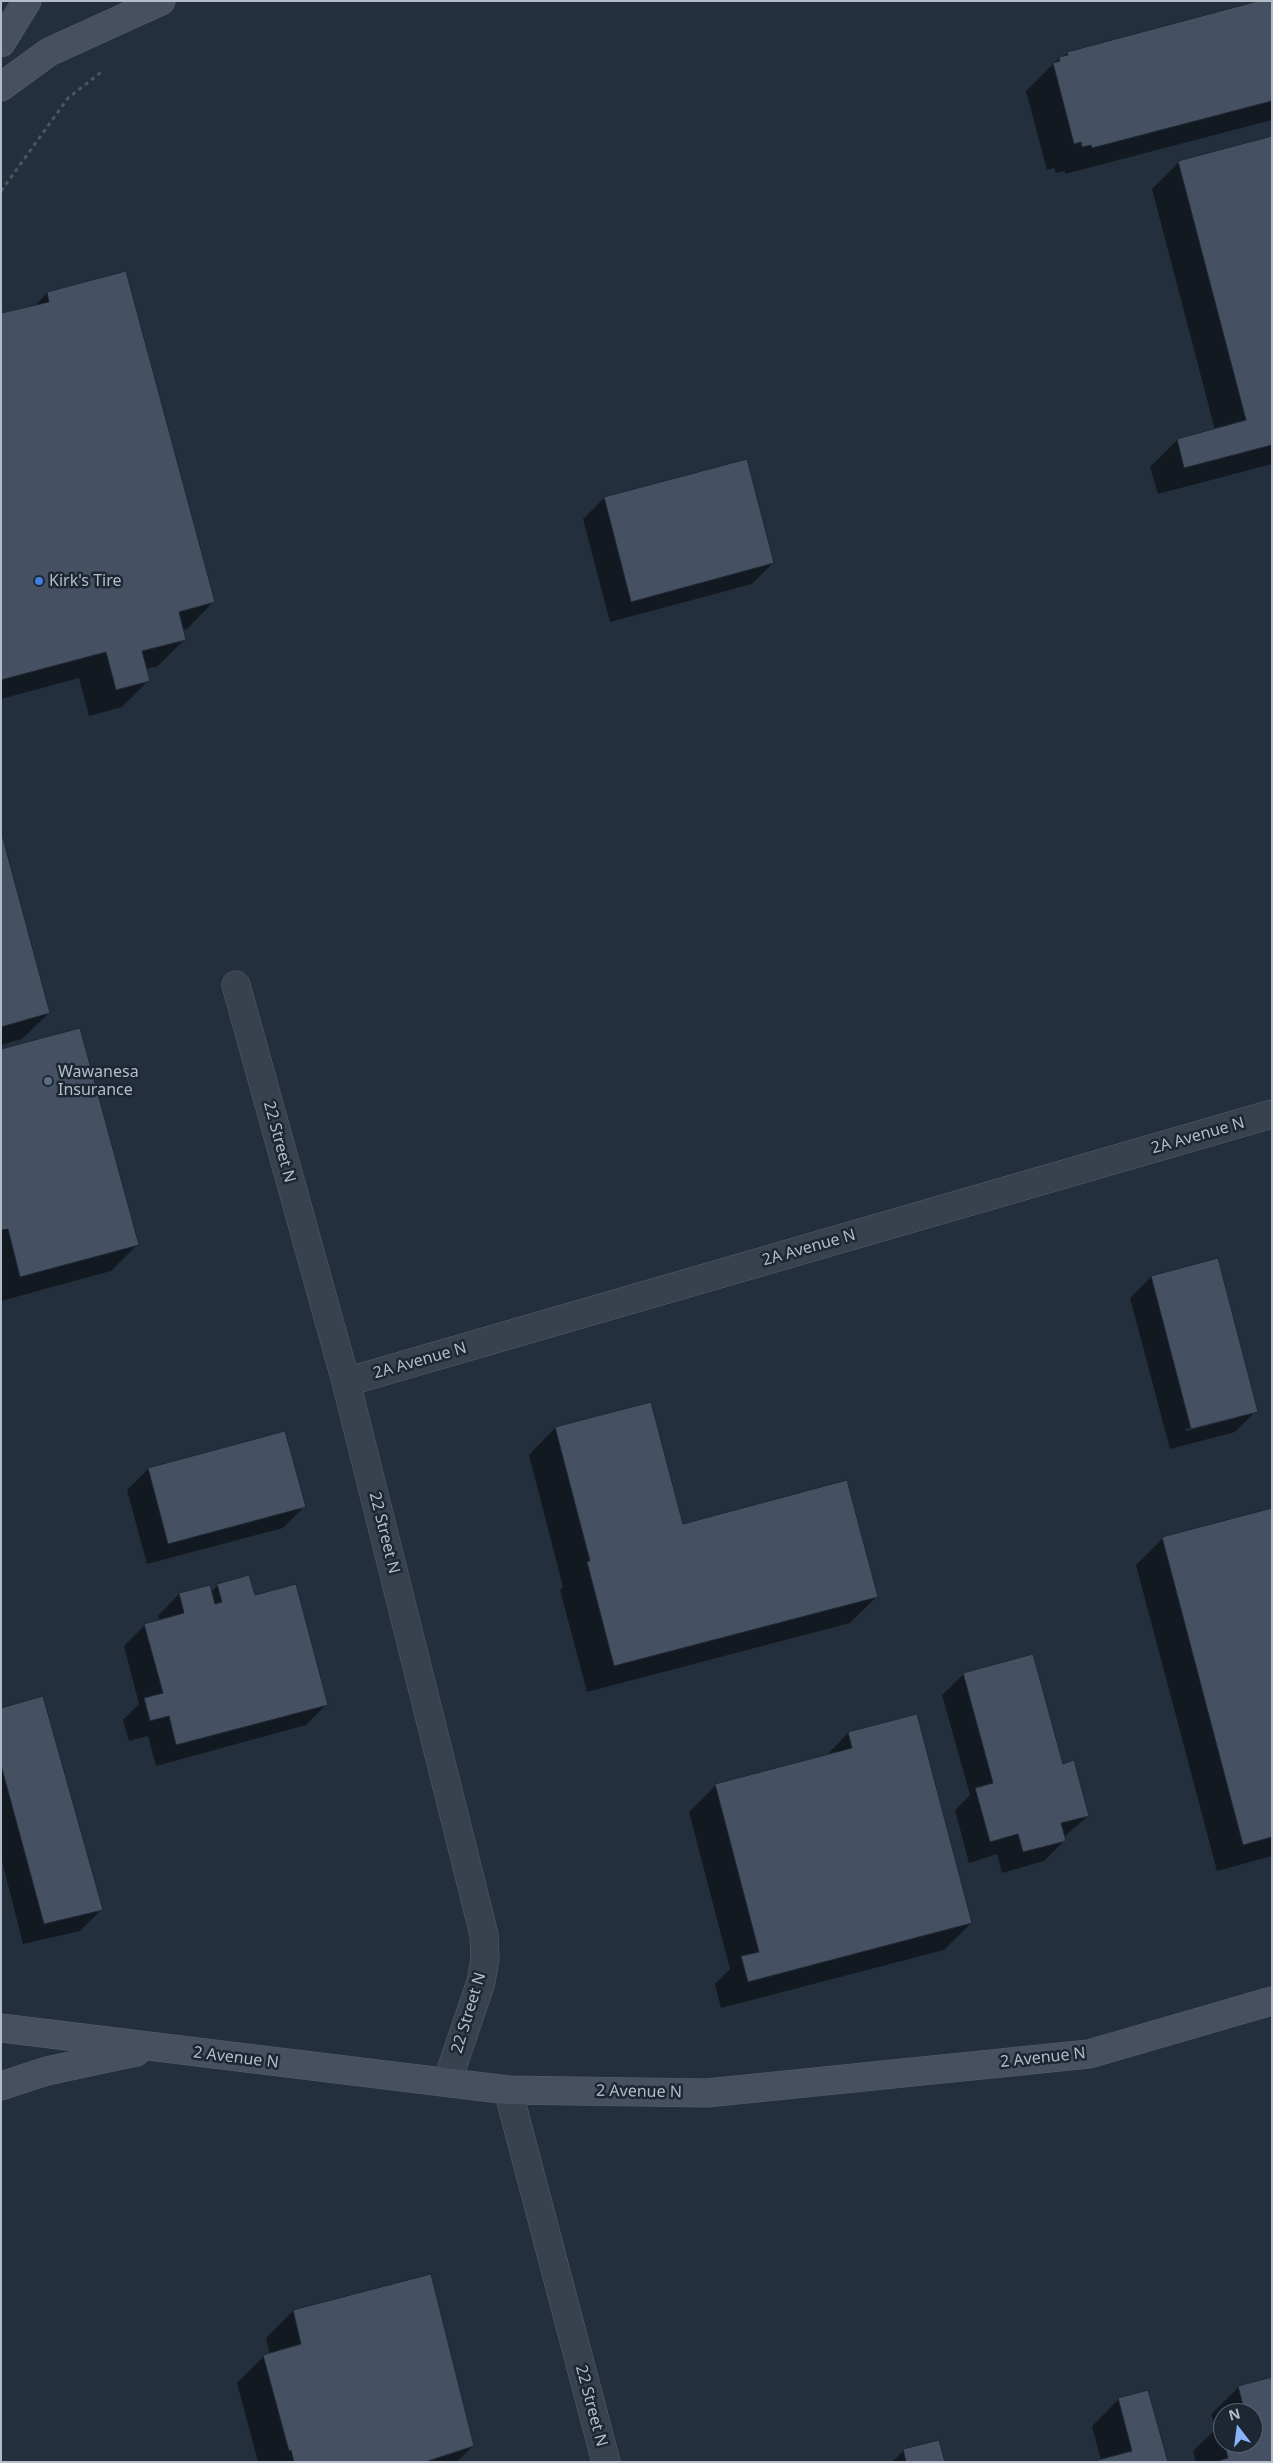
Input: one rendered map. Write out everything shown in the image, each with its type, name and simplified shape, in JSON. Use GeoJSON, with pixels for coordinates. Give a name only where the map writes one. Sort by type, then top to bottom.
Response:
{"type":"FeatureCollection","features":[{"type":"Feature","properties":{"kind":"street"},"geometry":{"type":"LineString","coordinates":[[1,43],[27,1]]}},
{"type":"Feature","properties":{"kind":"street"},"geometry":{"type":"LineString","coordinates":[[1,87],[50,52],[161,1]]}},
{"type":"Feature","properties":{"kind":"street","name":"22 Street N"},"geometry":{"type":"LineString","coordinates":[[236,985],[346,1382],[484,1935],[485,1959],[481,1982],[446,2082]]}},
{"type":"Feature","properties":{"kind":"street","name":"2A Avenue N"},"geometry":{"type":"LineString","coordinates":[[346,1382],[1272,1114]]}},
{"type":"Feature","properties":{"kind":"street","name":"2 Avenue N"},"geometry":{"type":"LineString","coordinates":[[1,2028],[508,2090],[708,2093],[1089,2054],[1272,2000]]}},
{"type":"Feature","properties":{"kind":"street"},"geometry":{"type":"LineString","coordinates":[[1,2086],[47,2071],[157,2048]]}},
{"type":"Feature","properties":{"kind":"street","name":"22 Street N"},"geometry":{"type":"LineString","coordinates":[[508,2090],[606,2462]]}},
{"type":"Feature","properties":{"kind":"path"},"geometry":{"type":"LineString","coordinates":[[1,191],[68,98],[112,64]]}},
{"type":"Feature","properties":{"kind":"building"},"geometry":{"type":"Polygon","coordinates":[[[1258,1],[1272,1],[1272,101],[1092,148],[1091,145],[1082,147],[1081,142],[1074,144],[1053,63],[1060,61],[1059,57],[1068,55],[1067,52],[1258,1]]]}},
{"type":"Feature","properties":{"kind":"building"},"geometry":{"type":"Polygon","coordinates":[[[1272,136],[1272,445],[1184,468],[1177,439],[1246,420],[1178,161],[1272,136]]]}},
{"type":"Feature","properties":{"kind":"building"},"geometry":{"type":"Polygon","coordinates":[[[126,271],[215,602],[179,612],[186,640],[142,651],[150,681],[116,690],[106,652],[1,680],[1,313],[49,302],[47,292],[126,271]]]}},
{"type":"Feature","properties":{"kind":"building"},"geometry":{"type":"Polygon","coordinates":[[[747,459],[774,563],[631,602],[604,497],[747,459]]]}},
{"type":"Feature","properties":{"kind":"building"},"geometry":{"type":"Polygon","coordinates":[[[1,831],[50,1013],[1,1027],[1,831]]]}},
{"type":"Feature","properties":{"kind":"building"},"geometry":{"type":"Polygon","coordinates":[[[80,1028],[139,1245],[20,1277],[8,1229],[1,1230],[1,1049],[80,1028]]]}},
{"type":"Feature","properties":{"kind":"building"},"geometry":{"type":"Polygon","coordinates":[[[1218,1258],[1258,1412],[1191,1429],[1151,1276],[1218,1258]]]}},
{"type":"Feature","properties":{"kind":"building"},"geometry":{"type":"Polygon","coordinates":[[[651,1402],[683,1524],[847,1480],[878,1597],[614,1666],[587,1562],[590,1561],[555,1427],[651,1402]]]}},
{"type":"Feature","properties":{"kind":"building"},"geometry":{"type":"Polygon","coordinates":[[[285,1431],[306,1507],[168,1544],[148,1468],[285,1431]]]}},
{"type":"Feature","properties":{"kind":"building"},"geometry":{"type":"Polygon","coordinates":[[[1272,1508],[1272,1837],[1243,1845],[1162,1537],[1272,1508]]]}},
{"type":"Feature","properties":{"kind":"building"},"geometry":{"type":"Polygon","coordinates":[[[249,1575],[255,1595],[296,1584],[328,1705],[176,1745],[169,1716],[150,1721],[144,1698],[163,1693],[144,1624],[184,1613],[179,1593],[210,1585],[215,1604],[222,1602],[217,1584],[249,1575]]]}},
{"type":"Feature","properties":{"kind":"building"},"geometry":{"type":"Polygon","coordinates":[[[1033,1654],[1063,1764],[1074,1760],[1089,1816],[1061,1823],[1066,1841],[1023,1852],[1018,1834],[990,1842],[975,1788],[993,1783],[963,1673],[1033,1654]]]}},
{"type":"Feature","properties":{"kind":"building"},"geometry":{"type":"Polygon","coordinates":[[[43,1696],[103,1910],[44,1924],[1,1765],[1,1708],[43,1696]]]}},
{"type":"Feature","properties":{"kind":"building"},"geometry":{"type":"Polygon","coordinates":[[[917,1714],[972,1923],[748,1982],[741,1956],[759,1952],[715,1784],[852,1748],[848,1732],[917,1714]]]}},
{"type":"Feature","properties":{"kind":"building"},"geometry":{"type":"Polygon","coordinates":[[[431,2274],[474,2446],[425,2462],[294,2462],[291,2450],[289,2451],[263,2355],[301,2344],[293,2310],[431,2274]]]}},
{"type":"Feature","properties":{"kind":"building"},"geometry":{"type":"Polygon","coordinates":[[[1272,2377],[1272,2462],[1215,2462],[1228,2458],[1227,2453],[1263,2453],[1263,2403],[1242,2403],[1238,2386],[1272,2377]]]}},
{"type":"Feature","properties":{"kind":"building"},"geometry":{"type":"Polygon","coordinates":[[[1148,2390],[1168,2462],[1098,2462],[1098,2460],[1132,2451],[1118,2398],[1148,2390]]]}},
{"type":"Feature","properties":{"kind":"building"},"geometry":{"type":"Polygon","coordinates":[[[939,2440],[945,2462],[906,2462],[903,2449],[939,2440]]]}},
{"type":"Feature","properties":{"kind":"place","name":"Kirk's Tire"},"geometry":{"type":"Point","coordinates":[39,581]}},
{"type":"Feature","properties":{"kind":"place","name":"Wawanesa Insurance"},"geometry":{"type":"Point","coordinates":[48,1081]}}]}
